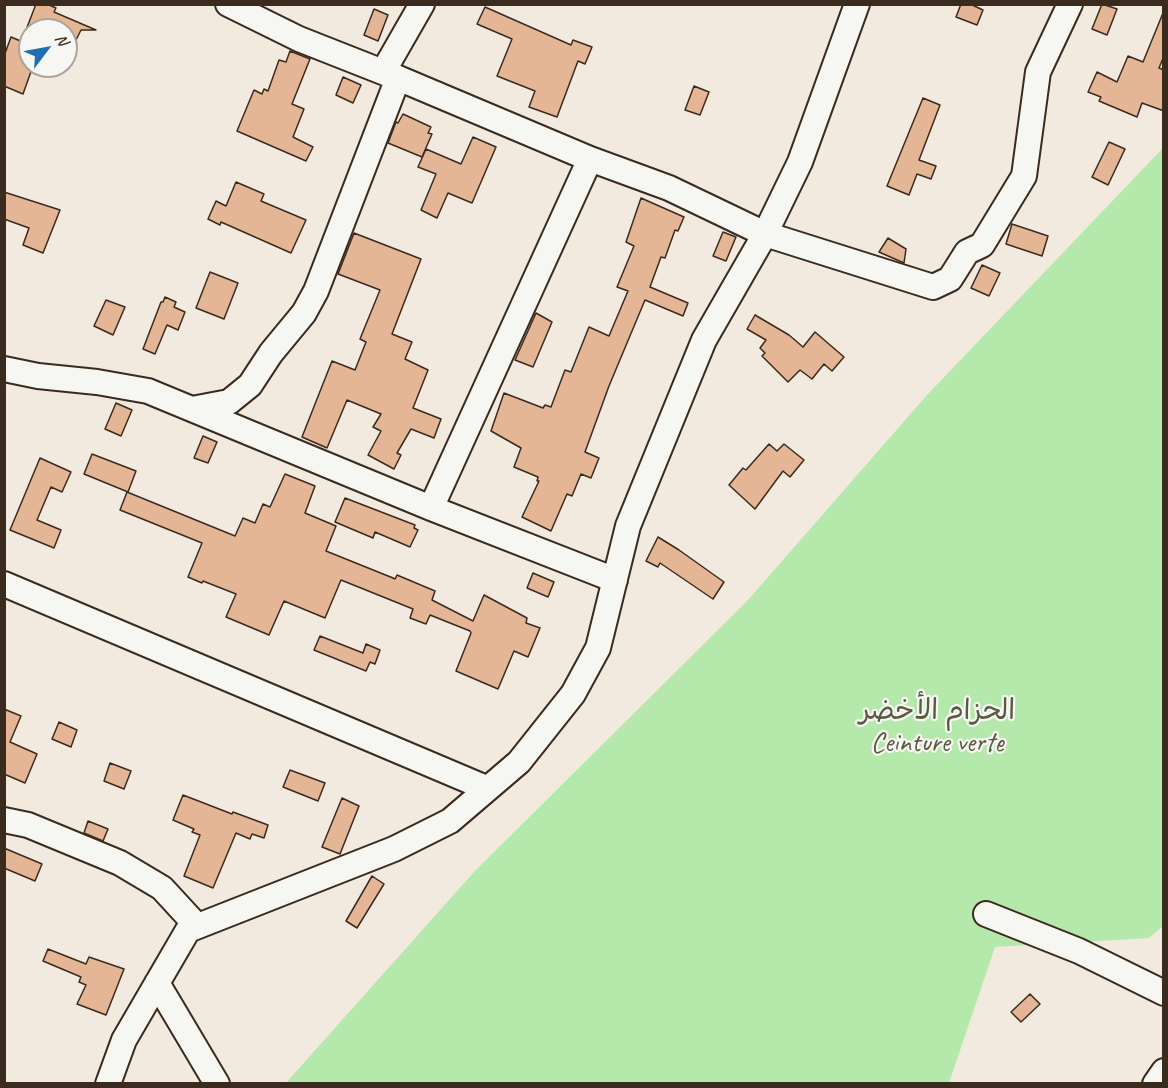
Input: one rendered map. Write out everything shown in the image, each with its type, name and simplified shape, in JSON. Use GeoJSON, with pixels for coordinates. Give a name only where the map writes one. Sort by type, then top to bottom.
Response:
{"type":"FeatureCollection","features":[{"type":"Feature","properties":{"kind":"street"},"geometry":{"type":"LineString","coordinates":[[228,4],[299,39],[590,159],[669,188],[765,234],[933,287],[950,279],[967,252],[982,245],[1024,176],[1038,72],[1070,4]]}},
{"type":"Feature","properties":{"kind":"street"},"geometry":{"type":"LineString","coordinates":[[192,410],[229,402],[250,385],[271,353],[304,313],[315,291],[391,75],[422,4]]}},
{"type":"Feature","properties":{"kind":"street"},"geometry":{"type":"LineString","coordinates":[[108,1083],[123,1040],[189,930],[394,849],[450,821],[519,762],[573,694],[598,648],[628,526],[704,340],[765,234],[800,162],[857,4]]}},
{"type":"Feature","properties":{"kind":"street"},"geometry":{"type":"LineString","coordinates":[[432,508],[590,159]]}},
{"type":"Feature","properties":{"kind":"street"},"geometry":{"type":"LineString","coordinates":[[4,369],[38,376],[97,382],[148,392],[615,580]]}},
{"type":"Feature","properties":{"kind":"street"},"geometry":{"type":"LineString","coordinates":[[4,584],[486,788]]}},
{"type":"Feature","properties":{"kind":"street"},"geometry":{"type":"LineString","coordinates":[[4,820],[28,825],[120,862],[162,888],[197,926]]}},
{"type":"Feature","properties":{"kind":"street"},"geometry":{"type":"LineString","coordinates":[[986,914],[1079,951],[1164,993]]}},
{"type":"Feature","properties":{"kind":"street"},"geometry":{"type":"LineString","coordinates":[[157,983],[217,1083]]}},
{"type":"Feature","properties":{"kind":"street"},"geometry":{"type":"LineString","coordinates":[[1155,1083],[1164,1071]]}},
{"type":"Feature","properties":{"kind":"green space","name":"الحزام الأخضر Ceinture verte"},"geometry":{"type":"Polygon","coordinates":[[[1163,148],[1163,926],[1149,938],[995,947],[949,1083],[285,1084],[474,872],[748,600],[927,395],[1163,148]]]}},
{"type":"Feature","properties":{"kind":"building"},"geometry":{"type":"Polygon","coordinates":[[[36,4],[47,4],[56,8],[54,12],[68,18],[31,18],[36,4]]]}},
{"type":"Feature","properties":{"kind":"building"},"geometry":{"type":"Polygon","coordinates":[[[961,4],[970,4],[983,10],[977,25],[956,17],[961,4]]]}},
{"type":"Feature","properties":{"kind":"building"},"geometry":{"type":"Polygon","coordinates":[[[1102,4],[1117,9],[1107,35],[1092,29],[1102,4]]]}},
{"type":"Feature","properties":{"kind":"building"},"geometry":{"type":"Polygon","coordinates":[[[485,7],[571,45],[573,40],[592,47],[585,64],[578,61],[557,117],[529,107],[535,91],[497,76],[512,39],[477,24],[485,7]]]}},
{"type":"Feature","properties":{"kind":"building"},"geometry":{"type":"Polygon","coordinates":[[[374,9],[388,15],[378,41],[364,35],[374,9]]]}},
{"type":"Feature","properties":{"kind":"building"},"geometry":{"type":"Polygon","coordinates":[[[1163,13],[1164,56],[1159,68],[1164,70],[1164,111],[1142,103],[1137,117],[1099,101],[1101,97],[1088,92],[1097,72],[1117,82],[1128,56],[1143,62],[1163,13]]]}},
{"type":"Feature","properties":{"kind":"building"},"geometry":{"type":"Polygon","coordinates":[[[78,22],[96,30],[81,30],[78,36],[78,22]]]}},
{"type":"Feature","properties":{"kind":"building"},"geometry":{"type":"Polygon","coordinates":[[[11,37],[18,40],[18,78],[29,78],[23,94],[4,86],[4,56],[11,37]]]}},
{"type":"Feature","properties":{"kind":"building"},"geometry":{"type":"Polygon","coordinates":[[[290,51],[310,59],[292,104],[304,109],[293,137],[313,147],[306,161],[237,131],[254,90],[262,94],[264,89],[268,91],[279,60],[286,62],[290,51]]]}},
{"type":"Feature","properties":{"kind":"building"},"geometry":{"type":"Polygon","coordinates":[[[343,77],[361,85],[353,103],[336,95],[343,77]]]}},
{"type":"Feature","properties":{"kind":"building"},"geometry":{"type":"Polygon","coordinates":[[[694,86],[709,92],[700,115],[685,110],[694,86]]]}},
{"type":"Feature","properties":{"kind":"building"},"geometry":{"type":"Polygon","coordinates":[[[923,98],[940,105],[919,160],[936,166],[931,179],[917,174],[909,195],[887,186],[923,98]]]}},
{"type":"Feature","properties":{"kind":"building"},"geometry":{"type":"Polygon","coordinates":[[[403,114],[431,127],[428,133],[432,134],[422,157],[388,143],[396,122],[398,123],[403,114]]]}},
{"type":"Feature","properties":{"kind":"building"},"geometry":{"type":"Polygon","coordinates":[[[473,137],[496,147],[472,203],[448,193],[437,218],[421,210],[436,174],[418,167],[426,149],[461,164],[473,137]]]}},
{"type":"Feature","properties":{"kind":"building"},"geometry":{"type":"Polygon","coordinates":[[[1109,142],[1125,149],[1108,185],[1092,177],[1109,142]]]}},
{"type":"Feature","properties":{"kind":"building"},"geometry":{"type":"Polygon","coordinates":[[[236,182],[264,194],[261,201],[306,220],[291,253],[221,222],[220,225],[208,219],[216,201],[226,206],[236,182]]]}},
{"type":"Feature","properties":{"kind":"building"},"geometry":{"type":"Polygon","coordinates":[[[4,192],[60,210],[43,253],[23,245],[29,228],[4,219],[4,192]]]}},
{"type":"Feature","properties":{"kind":"building"},"geometry":{"type":"Polygon","coordinates":[[[641,198],[684,217],[678,231],[675,230],[665,258],[661,257],[650,287],[688,303],[683,316],[645,300],[609,386],[585,452],[599,458],[591,478],[581,474],[572,496],[567,494],[551,531],[522,517],[539,481],[537,481],[538,477],[514,467],[521,448],[491,431],[504,393],[543,408],[545,405],[551,407],[565,370],[571,372],[589,327],[609,336],[628,291],[617,287],[634,246],[626,242],[641,198]]]}},
{"type":"Feature","properties":{"kind":"building"},"geometry":{"type":"Polygon","coordinates":[[[1012,224],[1048,236],[1042,256],[1006,244],[1012,224]]]}},
{"type":"Feature","properties":{"kind":"building"},"geometry":{"type":"Polygon","coordinates":[[[723,232],[736,237],[726,261],[713,256],[723,232]]]}},
{"type":"Feature","properties":{"kind":"building"},"geometry":{"type":"Polygon","coordinates":[[[354,233],[421,259],[392,334],[412,342],[405,359],[428,370],[413,408],[441,419],[434,438],[411,429],[397,453],[401,455],[394,469],[368,455],[381,431],[373,427],[381,414],[347,400],[327,448],[302,437],[332,361],[355,370],[366,342],[360,339],[380,290],[338,274],[354,233]]]}},
{"type":"Feature","properties":{"kind":"building"},"geometry":{"type":"Polygon","coordinates":[[[888,238],[906,249],[904,263],[879,252],[888,238]]]}},
{"type":"Feature","properties":{"kind":"building"},"geometry":{"type":"Polygon","coordinates":[[[982,265],[1000,273],[989,296],[971,288],[982,265]]]}},
{"type":"Feature","properties":{"kind":"building"},"geometry":{"type":"Polygon","coordinates":[[[210,272],[238,283],[224,319],[196,308],[210,272]]]}},
{"type":"Feature","properties":{"kind":"building"},"geometry":{"type":"Polygon","coordinates":[[[165,297],[176,302],[174,307],[185,312],[178,330],[167,325],[155,354],[143,349],[165,297]]]}},
{"type":"Feature","properties":{"kind":"building"},"geometry":{"type":"Polygon","coordinates":[[[106,300],[125,307],[113,335],[94,326],[106,300]]]}},
{"type":"Feature","properties":{"kind":"building"},"geometry":{"type":"Polygon","coordinates":[[[536,313],[552,322],[533,367],[515,360],[536,313]]]}},
{"type":"Feature","properties":{"kind":"building"},"geometry":{"type":"Polygon","coordinates":[[[755,315],[789,335],[803,347],[815,332],[844,357],[832,371],[824,364],[812,379],[800,370],[788,382],[762,356],[765,353],[760,348],[766,340],[747,329],[755,315]]]}},
{"type":"Feature","properties":{"kind":"building"},"geometry":{"type":"Polygon","coordinates":[[[116,403],[132,410],[121,436],[105,429],[116,403]]]}},
{"type":"Feature","properties":{"kind":"building"},"geometry":{"type":"Polygon","coordinates":[[[203,436],[217,442],[208,463],[194,458],[203,436]]]}},
{"type":"Feature","properties":{"kind":"building"},"geometry":{"type":"Polygon","coordinates":[[[769,444],[777,451],[784,444],[804,460],[790,477],[783,471],[755,509],[729,485],[743,468],[746,470],[769,444]]]}},
{"type":"Feature","properties":{"kind":"building"},"geometry":{"type":"Polygon","coordinates":[[[92,454],[136,471],[128,492],[84,474],[92,454]]]}},
{"type":"Feature","properties":{"kind":"building"},"geometry":{"type":"Polygon","coordinates":[[[40,458],[71,472],[62,492],[51,487],[37,520],[61,530],[54,548],[10,530],[40,458]]]}},
{"type":"Feature","properties":{"kind":"building"},"geometry":{"type":"Polygon","coordinates":[[[285,474],[315,486],[305,513],[336,526],[326,551],[395,579],[397,575],[435,591],[432,600],[473,621],[484,595],[527,618],[526,623],[540,628],[528,657],[514,651],[498,689],[456,671],[470,631],[430,615],[426,624],[410,618],[413,609],[341,580],[325,618],[284,601],[269,635],[226,617],[236,594],[188,577],[202,543],[120,510],[127,492],[235,536],[243,518],[255,523],[263,504],[270,507],[285,474]]]}},
{"type":"Feature","properties":{"kind":"building"},"geometry":{"type":"Polygon","coordinates":[[[345,498],[415,525],[414,528],[418,530],[410,547],[375,532],[373,538],[335,522],[345,498]]]}},
{"type":"Feature","properties":{"kind":"building"},"geometry":{"type":"Polygon","coordinates":[[[658,537],[724,582],[713,599],[660,563],[658,567],[646,561],[658,537]]]}},
{"type":"Feature","properties":{"kind":"building"},"geometry":{"type":"Polygon","coordinates":[[[533,573],[554,582],[548,597],[527,588],[533,573]]]}},
{"type":"Feature","properties":{"kind":"building"},"geometry":{"type":"Polygon","coordinates":[[[320,636],[363,653],[366,644],[380,650],[375,664],[370,662],[366,671],[314,650],[320,636]]]}},
{"type":"Feature","properties":{"kind":"building"},"geometry":{"type":"Polygon","coordinates":[[[4,709],[21,716],[10,742],[37,754],[25,783],[4,774],[4,709]]]}},
{"type":"Feature","properties":{"kind":"building"},"geometry":{"type":"Polygon","coordinates":[[[59,722],[77,730],[71,747],[52,739],[59,722]]]}},
{"type":"Feature","properties":{"kind":"building"},"geometry":{"type":"Polygon","coordinates":[[[110,763],[131,771],[124,789],[104,781],[110,763]]]}},
{"type":"Feature","properties":{"kind":"building"},"geometry":{"type":"Polygon","coordinates":[[[290,770],[325,783],[318,801],[283,787],[290,770]]]}},
{"type":"Feature","properties":{"kind":"building"},"geometry":{"type":"Polygon","coordinates":[[[183,795],[268,825],[264,838],[252,834],[250,839],[236,833],[213,888],[184,876],[200,835],[192,832],[194,829],[173,820],[183,795]]]}},
{"type":"Feature","properties":{"kind":"building"},"geometry":{"type":"Polygon","coordinates":[[[342,798],[359,806],[340,854],[322,847],[342,798]]]}},
{"type":"Feature","properties":{"kind":"building"},"geometry":{"type":"Polygon","coordinates":[[[88,821],[108,829],[103,841],[84,833],[88,821]]]}},
{"type":"Feature","properties":{"kind":"building"},"geometry":{"type":"Polygon","coordinates":[[[4,848],[42,864],[35,881],[4,868],[4,848]]]}},
{"type":"Feature","properties":{"kind":"building"},"geometry":{"type":"Polygon","coordinates":[[[372,876],[384,884],[357,928],[346,921],[372,876]]]}},
{"type":"Feature","properties":{"kind":"building"},"geometry":{"type":"Polygon","coordinates":[[[48,949],[86,964],[89,957],[124,969],[106,1015],[77,1004],[86,985],[79,982],[81,977],[43,961],[48,949]]]}},
{"type":"Feature","properties":{"kind":"building"},"geometry":{"type":"Polygon","coordinates":[[[1030,994],[1040,1004],[1021,1022],[1011,1012],[1030,994]]]}}]}
